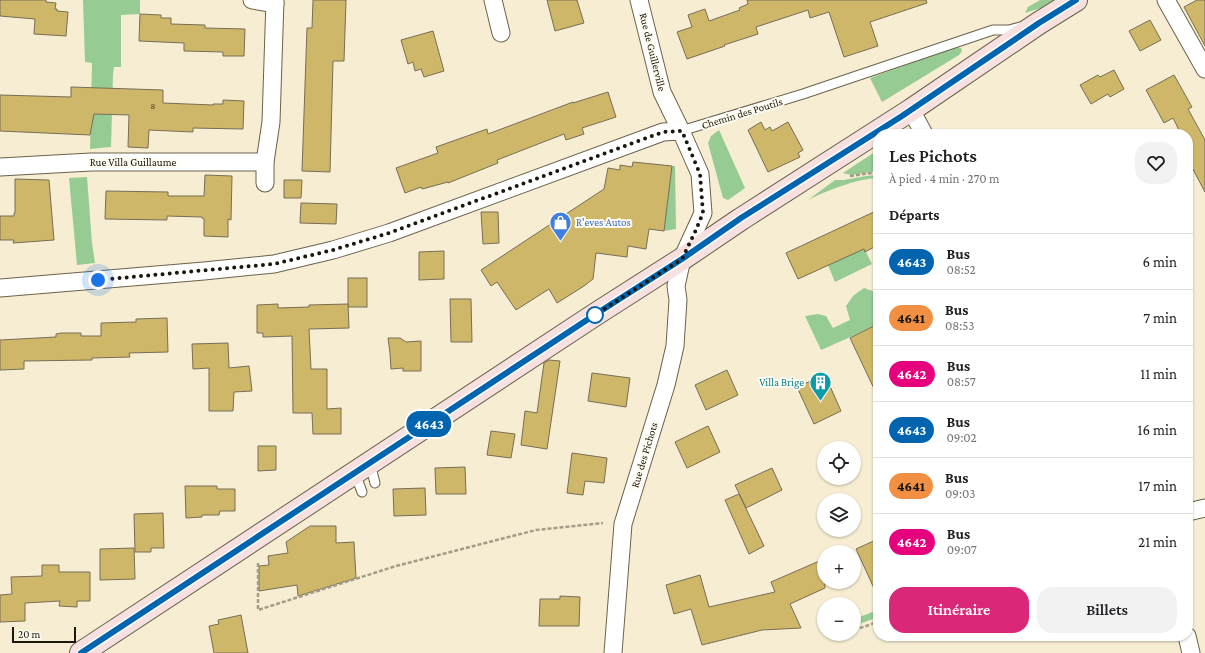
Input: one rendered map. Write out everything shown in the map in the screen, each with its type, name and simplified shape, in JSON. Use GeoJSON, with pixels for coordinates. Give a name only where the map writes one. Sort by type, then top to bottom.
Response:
{"type":"FeatureCollection","features":[{"type":"Feature","properties":{"kind":"main road"},"geometry":{"type":"LineString","coordinates":[[881,129],[1039,23],[1076,0]]}},
{"type":"Feature","properties":{"kind":"main road"},"geometry":{"type":"LineString","coordinates":[[81,653],[366,478],[596,314],[682,259],[741,218],[873,134]]}},
{"type":"Feature","properties":{"kind":"street"},"geometry":{"type":"LineString","coordinates":[[252,0],[275,2],[271,122],[265,162],[266,183]]}},
{"type":"Feature","properties":{"kind":"street"},"geometry":{"type":"LineString","coordinates":[[493,0],[501,33]]}},
{"type":"Feature","properties":{"kind":"street","name":"Rue de Guillerville"},"geometry":{"type":"LineString","coordinates":[[640,0],[662,92],[682,131],[700,174],[703,213],[682,259]]}},
{"type":"Feature","properties":{"kind":"street"},"geometry":{"type":"LineString","coordinates":[[1166,0],[1205,69]]}},
{"type":"Feature","properties":{"kind":"street"},"geometry":{"type":"LineString","coordinates":[[911,110],[921,129]]}},
{"type":"Feature","properties":{"kind":"street","name":"Chemin des Poutils"},"geometry":{"type":"LineString","coordinates":[[0,288],[274,264],[326,252],[389,233],[663,132],[682,131]]}},
{"type":"Feature","properties":{"kind":"street","name":"Rue Villa Guillaume"},"geometry":{"type":"LineString","coordinates":[[0,167],[91,162],[265,162]]}},
{"type":"Feature","properties":{"kind":"street","name":"Rue des Pichots"},"geometry":{"type":"LineString","coordinates":[[613,653],[623,524],[666,385],[675,346],[678,300],[676,286],[682,259]]}},
{"type":"Feature","properties":{"kind":"street"},"geometry":{"type":"LineString","coordinates":[[1193,511],[1205,508]]}},
{"type":"Feature","properties":{"kind":"street"},"geometry":{"type":"LineString","coordinates":[[1188,641],[1191,653]]}},
{"type":"Feature","properties":{"kind":"lane","name":"Chemin des Poutils"},"geometry":{"type":"LineString","coordinates":[[682,131],[803,94],[993,30],[1009,30],[1039,23]]}},
{"type":"Feature","properties":{"kind":"path"},"geometry":{"type":"LineString","coordinates":[[848,176],[873,173]]}},
{"type":"Feature","properties":{"kind":"path"},"geometry":{"type":"LineString","coordinates":[[258,560],[258,610],[396,566],[536,530],[604,523]]}},
{"type":"Feature","properties":{"kind":"path"},"geometry":{"type":"LineString","coordinates":[[861,628],[873,624]]}},
{"type":"Feature","properties":{"kind":"green space"},"geometry":{"type":"Polygon","coordinates":[[[83,0],[140,0],[140,14],[121,15],[121,67],[114,67],[113,75],[111,147],[90,149],[92,63],[85,62],[83,0]]]}},
{"type":"Feature","properties":{"kind":"green space"},"geometry":{"type":"Polygon","coordinates":[[[1040,0],[1054,0],[1041,8],[1025,13],[1028,7],[1040,0]]]}},
{"type":"Feature","properties":{"kind":"green space"},"geometry":{"type":"Polygon","coordinates":[[[955,47],[961,48],[962,51],[959,55],[882,102],[870,78],[955,47]]]}},
{"type":"Feature","properties":{"kind":"green space"},"geometry":{"type":"Polygon","coordinates":[[[719,130],[745,188],[728,200],[723,198],[708,143],[711,136],[719,130]]]}},
{"type":"Feature","properties":{"kind":"green space"},"geometry":{"type":"Polygon","coordinates":[[[873,153],[873,172],[851,175],[843,173],[873,153]]]}},
{"type":"Feature","properties":{"kind":"green space"},"geometry":{"type":"Polygon","coordinates":[[[672,166],[675,166],[676,229],[664,231],[672,166]]]}},
{"type":"Feature","properties":{"kind":"green space"},"geometry":{"type":"Polygon","coordinates":[[[873,175],[873,179],[861,180],[842,186],[824,192],[808,200],[835,180],[873,175]]]}},
{"type":"Feature","properties":{"kind":"green space"},"geometry":{"type":"Polygon","coordinates":[[[87,177],[95,263],[77,265],[69,178],[87,177]]]}},
{"type":"Feature","properties":{"kind":"green space"},"geometry":{"type":"Polygon","coordinates":[[[864,248],[872,264],[835,282],[828,265],[864,248]]]}},
{"type":"Feature","properties":{"kind":"green space"},"geometry":{"type":"Polygon","coordinates":[[[864,288],[873,291],[873,327],[821,350],[805,316],[818,314],[826,316],[833,328],[850,320],[846,306],[853,296],[864,288]]]}},
{"type":"Feature","properties":{"kind":"green space"},"geometry":{"type":"Polygon","coordinates":[[[873,612],[873,619],[861,623],[861,616],[873,612]]]}},
{"type":"Feature","properties":{"kind":"building"},"geometry":{"type":"Polygon","coordinates":[[[0,0],[46,0],[46,2],[56,3],[55,9],[57,9],[57,11],[68,12],[66,36],[34,34],[35,19],[0,16],[0,0]]]}},
{"type":"Feature","properties":{"kind":"building"},"geometry":{"type":"Polygon","coordinates":[[[313,0],[346,0],[344,61],[333,61],[330,172],[302,171],[307,28],[312,28],[313,0]]]}},
{"type":"Feature","properties":{"kind":"building"},"geometry":{"type":"Polygon","coordinates":[[[547,0],[577,0],[584,23],[555,31],[547,0]]]}},
{"type":"Feature","properties":{"kind":"building"},"geometry":{"type":"Polygon","coordinates":[[[747,0],[926,0],[927,3],[870,22],[878,46],[844,57],[829,12],[810,18],[808,10],[756,27],[758,34],[687,59],[677,32],[692,27],[688,15],[705,9],[709,21],[740,10],[739,8],[748,4],[747,0]]]}},
{"type":"Feature","properties":{"kind":"building"},"geometry":{"type":"Polygon","coordinates":[[[1197,0],[1205,0],[1205,46],[1184,7],[1197,0]]]}},
{"type":"Feature","properties":{"kind":"building"},"geometry":{"type":"Polygon","coordinates":[[[140,14],[161,15],[161,18],[171,18],[171,24],[205,25],[205,28],[245,29],[244,56],[223,56],[223,52],[184,51],[184,43],[139,41],[140,14]]]}},
{"type":"Feature","properties":{"kind":"building"},"geometry":{"type":"Polygon","coordinates":[[[1150,20],[1161,40],[1140,51],[1129,31],[1150,20]]]}},
{"type":"Feature","properties":{"kind":"building"},"geometry":{"type":"Polygon","coordinates":[[[433,31],[444,71],[424,77],[421,69],[415,71],[413,62],[408,64],[401,40],[433,31]]]}},
{"type":"Feature","properties":{"kind":"building"},"geometry":{"type":"Polygon","coordinates":[[[1114,70],[1124,89],[1110,97],[1108,94],[1091,104],[1080,85],[1098,75],[1100,77],[1114,70]]]}},
{"type":"Feature","properties":{"kind":"building"},"geometry":{"type":"Polygon","coordinates":[[[1174,75],[1192,107],[1188,109],[1205,140],[1205,192],[1193,169],[1193,129],[1178,129],[1173,118],[1164,123],[1146,90],[1174,75]]]}},
{"type":"Feature","properties":{"kind":"building"},"geometry":{"type":"Polygon","coordinates":[[[71,87],[163,90],[163,103],[213,105],[223,104],[223,100],[244,101],[243,129],[193,128],[193,132],[149,130],[148,148],[128,147],[129,115],[94,114],[90,135],[0,131],[0,95],[71,97],[71,87]]]}},
{"type":"Feature","properties":{"kind":"building"},"geometry":{"type":"Polygon","coordinates":[[[608,92],[616,117],[582,128],[584,134],[566,140],[564,134],[497,160],[498,163],[448,183],[422,189],[421,187],[405,193],[396,168],[438,153],[436,147],[487,129],[488,134],[573,102],[608,92]]]}},
{"type":"Feature","properties":{"kind":"building"},"geometry":{"type":"Polygon","coordinates":[[[761,122],[765,130],[770,127],[772,131],[788,122],[803,150],[798,153],[800,157],[768,172],[748,130],[761,122]]]}},
{"type":"Feature","properties":{"kind":"building"},"geometry":{"type":"Polygon","coordinates":[[[633,162],[672,166],[664,231],[649,229],[646,249],[628,246],[627,257],[596,253],[593,279],[557,303],[549,289],[516,310],[497,282],[491,286],[481,270],[604,189],[608,168],[620,170],[620,165],[632,167],[633,162]]]}},
{"type":"Feature","properties":{"kind":"building"},"geometry":{"type":"Polygon","coordinates":[[[205,175],[232,176],[231,220],[228,219],[228,237],[204,236],[204,219],[202,217],[167,216],[167,220],[105,219],[106,191],[168,192],[168,196],[204,196],[205,175]]]}},
{"type":"Feature","properties":{"kind":"building"},"geometry":{"type":"Polygon","coordinates":[[[15,179],[49,180],[54,240],[13,243],[14,240],[0,240],[0,216],[14,216],[15,213],[15,179]]]}},
{"type":"Feature","properties":{"kind":"building"},"geometry":{"type":"Polygon","coordinates":[[[284,180],[302,180],[301,198],[284,198],[284,180]]]}},
{"type":"Feature","properties":{"kind":"building"},"geometry":{"type":"Polygon","coordinates":[[[301,203],[337,204],[336,224],[300,223],[301,203]]]}},
{"type":"Feature","properties":{"kind":"building"},"geometry":{"type":"Polygon","coordinates":[[[481,212],[498,212],[499,243],[483,244],[481,212]]]}},
{"type":"Feature","properties":{"kind":"building"},"geometry":{"type":"Polygon","coordinates":[[[873,212],[873,248],[865,252],[864,249],[798,279],[786,253],[873,212]]]}},
{"type":"Feature","properties":{"kind":"building"},"geometry":{"type":"Polygon","coordinates":[[[444,251],[444,279],[419,280],[419,252],[444,251]]]}},
{"type":"Feature","properties":{"kind":"building"},"geometry":{"type":"Polygon","coordinates":[[[348,278],[367,278],[367,307],[348,307],[348,278]]]}},
{"type":"Feature","properties":{"kind":"building"},"geometry":{"type":"Polygon","coordinates":[[[450,299],[471,299],[472,342],[451,342],[450,299]]]}},
{"type":"Feature","properties":{"kind":"building"},"geometry":{"type":"Polygon","coordinates":[[[278,304],[278,308],[309,307],[309,305],[348,304],[349,328],[309,329],[311,369],[327,369],[327,409],[341,408],[341,434],[313,434],[312,413],[293,413],[292,336],[263,337],[263,333],[257,333],[257,305],[278,304]]]}},
{"type":"Feature","properties":{"kind":"building"},"geometry":{"type":"Polygon","coordinates":[[[167,318],[168,352],[129,353],[130,357],[92,358],[92,360],[24,361],[24,369],[0,370],[0,340],[56,337],[56,334],[61,333],[81,333],[81,336],[101,336],[101,323],[136,322],[136,319],[167,318]]]}},
{"type":"Feature","properties":{"kind":"building"},"geometry":{"type":"Polygon","coordinates":[[[873,326],[873,386],[850,338],[873,326]]]}},
{"type":"Feature","properties":{"kind":"building"},"geometry":{"type":"Polygon","coordinates":[[[388,338],[400,338],[406,342],[421,341],[421,371],[403,371],[403,368],[391,369],[388,338]]]}},
{"type":"Feature","properties":{"kind":"building"},"geometry":{"type":"Polygon","coordinates":[[[228,343],[229,368],[249,366],[252,391],[234,392],[233,411],[209,411],[209,368],[193,369],[192,344],[228,343]]]}},
{"type":"Feature","properties":{"kind":"building"},"geometry":{"type":"Polygon","coordinates":[[[549,360],[560,361],[547,449],[521,445],[525,411],[537,413],[544,363],[549,360]]]}},
{"type":"Feature","properties":{"kind":"building"},"geometry":{"type":"Polygon","coordinates":[[[727,370],[738,395],[706,410],[695,385],[727,370]]]}},
{"type":"Feature","properties":{"kind":"building"},"geometry":{"type":"Polygon","coordinates":[[[592,373],[630,378],[626,407],[588,401],[592,373]]]}},
{"type":"Feature","properties":{"kind":"building","name":"Villa Brige"},"geometry":{"type":"Polygon","coordinates":[[[825,375],[841,411],[814,424],[797,387],[825,375]]]}},
{"type":"Feature","properties":{"kind":"building"},"geometry":{"type":"Polygon","coordinates":[[[708,426],[720,452],[687,468],[675,442],[708,426]]]}},
{"type":"Feature","properties":{"kind":"building"},"geometry":{"type":"Polygon","coordinates":[[[491,431],[515,434],[511,458],[487,455],[491,431]]]}},
{"type":"Feature","properties":{"kind":"building"},"geometry":{"type":"Polygon","coordinates":[[[258,446],[276,446],[276,470],[258,471],[258,446]]]}},
{"type":"Feature","properties":{"kind":"building"},"geometry":{"type":"Polygon","coordinates":[[[572,453],[607,458],[604,483],[585,481],[583,495],[567,493],[572,453]]]}},
{"type":"Feature","properties":{"kind":"building"},"geometry":{"type":"Polygon","coordinates":[[[465,467],[466,494],[436,494],[435,468],[465,467]]]}},
{"type":"Feature","properties":{"kind":"building"},"geometry":{"type":"Polygon","coordinates":[[[772,468],[782,490],[746,508],[735,485],[772,468]]]}},
{"type":"Feature","properties":{"kind":"building"},"geometry":{"type":"Polygon","coordinates":[[[185,486],[217,486],[217,489],[235,489],[235,511],[220,511],[219,515],[202,515],[202,517],[186,518],[185,486]]]}},
{"type":"Feature","properties":{"kind":"building"},"geometry":{"type":"Polygon","coordinates":[[[425,488],[426,515],[394,516],[393,489],[425,488]]]}},
{"type":"Feature","properties":{"kind":"building"},"geometry":{"type":"Polygon","coordinates":[[[739,494],[764,546],[749,554],[725,500],[739,494]]]}},
{"type":"Feature","properties":{"kind":"building"},"geometry":{"type":"Polygon","coordinates":[[[163,513],[164,548],[151,548],[151,552],[135,552],[134,514],[163,513]]]}},
{"type":"Feature","properties":{"kind":"building"},"geometry":{"type":"Polygon","coordinates":[[[310,526],[336,526],[336,543],[354,542],[356,578],[298,596],[297,585],[259,591],[259,566],[269,565],[268,556],[288,553],[286,542],[310,526]]]}},
{"type":"Feature","properties":{"kind":"building"},"geometry":{"type":"Polygon","coordinates":[[[873,541],[873,586],[861,560],[861,547],[873,541]]]}},
{"type":"Feature","properties":{"kind":"building"},"geometry":{"type":"Polygon","coordinates":[[[134,548],[135,579],[100,580],[100,549],[134,548]]]}},
{"type":"Feature","properties":{"kind":"building"},"geometry":{"type":"Polygon","coordinates":[[[817,562],[817,589],[823,589],[790,604],[801,628],[762,630],[702,645],[691,609],[674,614],[666,585],[700,575],[709,607],[775,592],[771,582],[817,562]]]}},
{"type":"Feature","properties":{"kind":"building"},"geometry":{"type":"Polygon","coordinates":[[[42,565],[59,565],[59,572],[90,572],[90,601],[77,601],[77,607],[59,606],[60,601],[25,603],[25,621],[0,622],[0,595],[12,594],[11,577],[42,576],[42,565]]]}},
{"type":"Feature","properties":{"kind":"building"},"geometry":{"type":"Polygon","coordinates":[[[560,596],[580,597],[579,626],[539,626],[540,599],[560,599],[560,596]]]}},
{"type":"Feature","properties":{"kind":"building"},"geometry":{"type":"Polygon","coordinates":[[[241,615],[248,653],[214,653],[209,626],[219,624],[218,620],[241,615]]]}},
{"type":"Feature","properties":{"kind":"bus line","name":"4643"},"geometry":{"type":"LineString","coordinates":[[881,129],[1039,23],[1076,0]]}},
{"type":"Feature","properties":{"kind":"bus line","name":"4643"},"geometry":{"type":"LineString","coordinates":[[81,653],[682,259],[741,218],[873,134]]}},
{"type":"Feature","properties":{"kind":"place","name":"R'eves Autos"},"geometry":{"type":"Point","coordinates":[561,242]}},
{"type":"Feature","properties":{"kind":"place","name":"Villa Brige"},"geometry":{"type":"Point","coordinates":[820,402]}},
{"type":"Feature","properties":{"kind":"route"},"geometry":{"type":"LineString","coordinates":[[98,280],[274,264],[333,250],[389,233],[663,132],[682,131],[700,174],[703,213],[695,232],[682,259],[595,315]]}}]}
